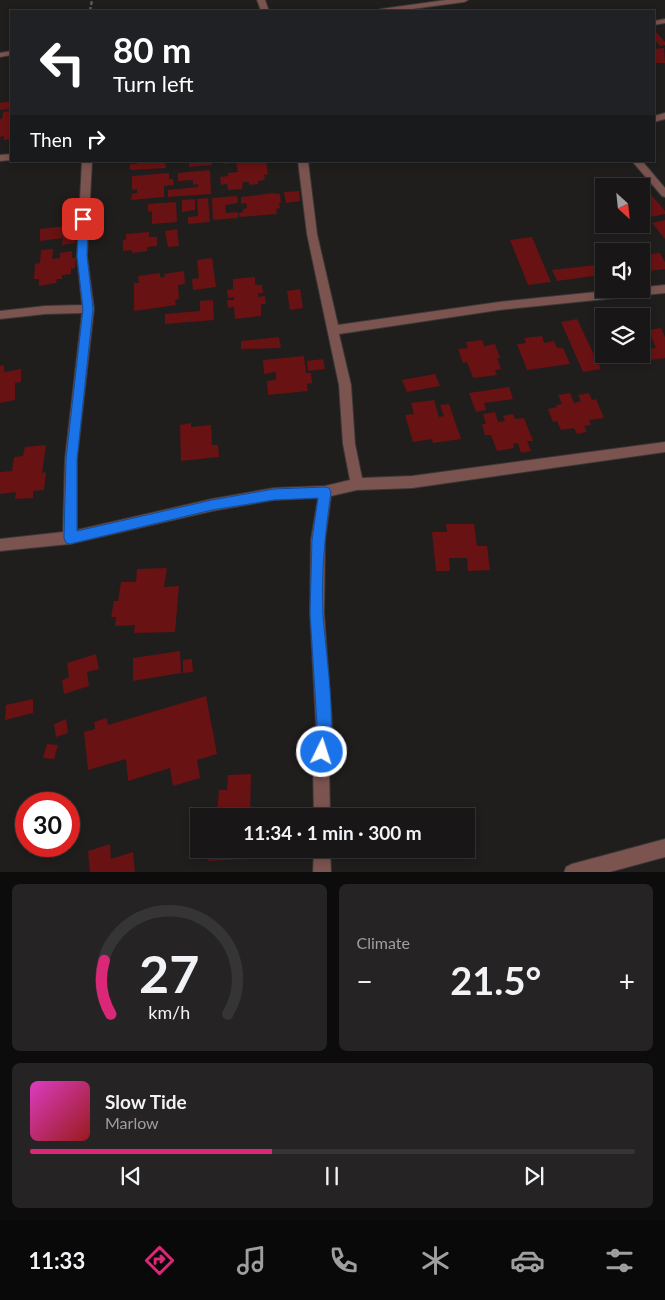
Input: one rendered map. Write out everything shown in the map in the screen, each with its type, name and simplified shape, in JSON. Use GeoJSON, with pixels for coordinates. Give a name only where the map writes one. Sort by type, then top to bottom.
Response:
{"type":"FeatureCollection","features":[{"type":"Feature","properties":{"kind":"street"},"geometry":{"type":"LineString","coordinates":[[389,10],[464,0]]}},
{"type":"Feature","properties":{"kind":"street"},"geometry":{"type":"LineString","coordinates":[[70,538],[71,459],[88,309],[82,256],[87,162]]}},
{"type":"Feature","properties":{"kind":"street"},"geometry":{"type":"LineString","coordinates":[[303,162],[312,234],[345,385],[349,444],[357,484]]}},
{"type":"Feature","properties":{"kind":"street"},"geometry":{"type":"LineString","coordinates":[[638,162],[665,194]]}},
{"type":"Feature","properties":{"kind":"street"},"geometry":{"type":"LineString","coordinates":[[333,330],[386,324],[499,306],[665,289]]}},
{"type":"Feature","properties":{"kind":"street"},"geometry":{"type":"LineString","coordinates":[[0,315],[44,310],[88,309]]}},
{"type":"Feature","properties":{"kind":"street"},"geometry":{"type":"LineString","coordinates":[[0,546],[70,538],[212,505],[274,494],[325,492],[357,484],[412,482],[665,447]]}},
{"type":"Feature","properties":{"kind":"street"},"geometry":{"type":"LineString","coordinates":[[322,808],[321,766],[324,724],[317,613],[318,540],[325,492]]}},
{"type":"Feature","properties":{"kind":"street"},"geometry":{"type":"LineString","coordinates":[[572,872],[665,848]]}},
{"type":"Feature","properties":{"kind":"street"},"geometry":{"type":"LineString","coordinates":[[322,858],[322,872]]}},
{"type":"Feature","properties":{"kind":"building"},"geometry":{"type":"Polygon","coordinates":[[[655,32],[665,42],[665,45],[660,46],[655,40],[655,32]]]}},
{"type":"Feature","properties":{"kind":"building"},"geometry":{"type":"Polygon","coordinates":[[[664,48],[665,63],[655,63],[655,49],[664,48]]]}},
{"type":"Feature","properties":{"kind":"building"},"geometry":{"type":"Polygon","coordinates":[[[10,101],[10,109],[0,110],[0,103],[10,101]]]}},
{"type":"Feature","properties":{"kind":"building"},"geometry":{"type":"Polygon","coordinates":[[[10,111],[10,139],[4,140],[4,136],[0,137],[0,119],[2,119],[3,112],[10,111]]]}},
{"type":"Feature","properties":{"kind":"building"},"geometry":{"type":"Polygon","coordinates":[[[137,162],[165,162],[166,168],[130,170],[130,164],[137,164],[137,162]]]}},
{"type":"Feature","properties":{"kind":"building"},"geometry":{"type":"Polygon","coordinates":[[[189,162],[212,162],[212,165],[189,167],[189,162]]]}},
{"type":"Feature","properties":{"kind":"building"},"geometry":{"type":"Polygon","coordinates":[[[224,162],[266,162],[268,174],[264,175],[265,180],[258,181],[258,184],[249,185],[249,182],[243,182],[242,189],[228,190],[227,184],[221,185],[220,177],[228,176],[228,173],[238,172],[236,163],[224,164],[224,162]]]}},
{"type":"Feature","properties":{"kind":"building"},"geometry":{"type":"Polygon","coordinates":[[[210,170],[211,194],[168,197],[168,190],[198,187],[198,184],[193,185],[193,180],[178,181],[178,173],[210,170]]]}},
{"type":"Feature","properties":{"kind":"building"},"geometry":{"type":"Polygon","coordinates":[[[169,173],[169,179],[173,179],[174,185],[164,186],[164,197],[131,200],[132,194],[137,193],[137,189],[132,190],[132,176],[169,173]]]}},
{"type":"Feature","properties":{"kind":"building"},"geometry":{"type":"Polygon","coordinates":[[[299,191],[300,201],[286,203],[284,192],[299,191]]]}},
{"type":"Feature","properties":{"kind":"building"},"geometry":{"type":"Polygon","coordinates":[[[273,193],[280,194],[281,203],[279,203],[280,208],[276,209],[277,214],[239,217],[239,213],[247,208],[246,203],[241,204],[241,197],[273,193]]]}},
{"type":"Feature","properties":{"kind":"building"},"geometry":{"type":"Polygon","coordinates":[[[650,193],[665,211],[665,214],[650,217],[650,193]]]}},
{"type":"Feature","properties":{"kind":"building"},"geometry":{"type":"Polygon","coordinates":[[[237,196],[238,203],[225,205],[226,213],[238,212],[238,218],[213,220],[212,198],[237,196]]]}},
{"type":"Feature","properties":{"kind":"building"},"geometry":{"type":"Polygon","coordinates":[[[208,198],[210,222],[188,224],[188,217],[198,216],[197,199],[208,198]]]}},
{"type":"Feature","properties":{"kind":"building"},"geometry":{"type":"Polygon","coordinates":[[[195,199],[195,210],[182,212],[182,200],[195,199]]]}},
{"type":"Feature","properties":{"kind":"building"},"geometry":{"type":"Polygon","coordinates":[[[176,202],[177,222],[152,224],[152,211],[148,212],[148,204],[176,202]]]}},
{"type":"Feature","properties":{"kind":"building"},"geometry":{"type":"Polygon","coordinates":[[[665,220],[665,239],[652,223],[665,220]]]}},
{"type":"Feature","properties":{"kind":"building"},"geometry":{"type":"Polygon","coordinates":[[[75,225],[75,243],[62,245],[63,238],[40,241],[40,229],[75,225]]]}},
{"type":"Feature","properties":{"kind":"building"},"geometry":{"type":"Polygon","coordinates":[[[177,229],[179,246],[168,247],[165,231],[177,229]]]}},
{"type":"Feature","properties":{"kind":"building"},"geometry":{"type":"Polygon","coordinates":[[[149,232],[149,237],[157,237],[157,246],[147,247],[147,251],[132,253],[132,250],[123,251],[123,240],[126,240],[126,234],[149,232]]]}},
{"type":"Feature","properties":{"kind":"building"},"geometry":{"type":"Polygon","coordinates":[[[532,237],[551,282],[528,285],[510,240],[532,237]]]}},
{"type":"Feature","properties":{"kind":"building"},"geometry":{"type":"Polygon","coordinates":[[[53,249],[52,259],[60,258],[60,253],[72,251],[72,258],[76,257],[75,268],[71,269],[71,274],[62,275],[62,279],[57,279],[56,283],[39,286],[39,279],[34,279],[35,264],[40,263],[41,250],[53,249]]]}},
{"type":"Feature","properties":{"kind":"building"},"geometry":{"type":"Polygon","coordinates":[[[660,253],[665,262],[665,269],[650,271],[650,254],[660,253]]]}},
{"type":"Feature","properties":{"kind":"building"},"geometry":{"type":"Polygon","coordinates":[[[212,258],[216,287],[193,290],[192,279],[199,278],[197,260],[212,258]]]}},
{"type":"Feature","properties":{"kind":"building"},"geometry":{"type":"Polygon","coordinates":[[[595,265],[595,276],[557,281],[552,270],[595,265]]]}},
{"type":"Feature","properties":{"kind":"building"},"geometry":{"type":"Polygon","coordinates":[[[184,271],[185,284],[178,285],[179,299],[175,300],[176,305],[134,311],[134,283],[139,283],[138,276],[160,273],[160,277],[165,277],[164,274],[184,271]]]}},
{"type":"Feature","properties":{"kind":"building"},"geometry":{"type":"Polygon","coordinates":[[[255,277],[255,285],[262,285],[263,293],[258,293],[258,297],[265,296],[266,304],[261,304],[261,316],[235,319],[234,307],[228,308],[227,300],[234,300],[234,297],[228,298],[227,290],[233,289],[233,279],[255,277]]]}},
{"type":"Feature","properties":{"kind":"building"},"geometry":{"type":"Polygon","coordinates":[[[300,289],[303,308],[290,310],[287,291],[300,289]]]}},
{"type":"Feature","properties":{"kind":"building"},"geometry":{"type":"Polygon","coordinates":[[[213,300],[214,320],[165,324],[165,314],[200,311],[200,301],[213,300]]]}},
{"type":"Feature","properties":{"kind":"building"},"geometry":{"type":"Polygon","coordinates":[[[577,319],[595,356],[595,363],[598,363],[601,369],[583,372],[561,322],[577,319]]]}},
{"type":"Feature","properties":{"kind":"building"},"geometry":{"type":"Polygon","coordinates":[[[661,328],[665,337],[665,358],[651,360],[650,349],[656,348],[650,330],[661,328]]]}},
{"type":"Feature","properties":{"kind":"building"},"geometry":{"type":"Polygon","coordinates":[[[542,336],[544,343],[554,341],[557,348],[563,348],[570,364],[527,370],[517,344],[526,343],[524,338],[542,336]]]}},
{"type":"Feature","properties":{"kind":"building"},"geometry":{"type":"Polygon","coordinates":[[[279,337],[281,348],[241,349],[241,341],[279,337]]]}},
{"type":"Feature","properties":{"kind":"building"},"geometry":{"type":"Polygon","coordinates":[[[482,340],[484,346],[495,344],[500,358],[497,358],[501,369],[495,370],[497,375],[473,378],[467,362],[463,363],[458,349],[468,348],[466,342],[482,340]]]}},
{"type":"Feature","properties":{"kind":"building"},"geometry":{"type":"Polygon","coordinates":[[[304,356],[306,373],[311,373],[312,383],[307,384],[308,391],[268,395],[267,381],[276,380],[276,372],[264,374],[263,360],[304,356]]]}},
{"type":"Feature","properties":{"kind":"building"},"geometry":{"type":"Polygon","coordinates":[[[323,359],[325,369],[308,371],[307,361],[323,359]]]}},
{"type":"Feature","properties":{"kind":"building"},"geometry":{"type":"Polygon","coordinates":[[[4,365],[4,372],[21,369],[21,382],[15,383],[15,400],[0,403],[0,366],[4,365]]]}},
{"type":"Feature","properties":{"kind":"building"},"geometry":{"type":"Polygon","coordinates":[[[435,374],[440,386],[407,392],[402,380],[435,374]]]}},
{"type":"Feature","properties":{"kind":"building"},"geometry":{"type":"Polygon","coordinates":[[[509,387],[513,399],[484,403],[486,410],[476,412],[469,393],[509,387]]]}},
{"type":"Feature","properties":{"kind":"building"},"geometry":{"type":"Polygon","coordinates":[[[570,393],[574,403],[581,401],[578,395],[589,393],[592,400],[596,399],[604,418],[589,420],[591,425],[584,426],[587,432],[577,434],[574,428],[561,430],[557,421],[553,422],[548,409],[562,404],[558,395],[570,393]]]}},
{"type":"Feature","properties":{"kind":"building"},"geometry":{"type":"Polygon","coordinates":[[[434,400],[439,417],[444,416],[440,405],[449,404],[461,439],[433,443],[432,439],[413,442],[405,415],[414,414],[411,403],[434,400]]]}},
{"type":"Feature","properties":{"kind":"building"},"geometry":{"type":"Polygon","coordinates":[[[495,412],[498,422],[505,421],[503,416],[513,414],[515,419],[524,418],[533,441],[527,441],[531,451],[521,453],[518,443],[513,444],[514,448],[497,451],[491,435],[485,435],[482,424],[486,424],[483,414],[495,412]]]}},
{"type":"Feature","properties":{"kind":"building"},"geometry":{"type":"Polygon","coordinates":[[[191,423],[191,427],[211,425],[212,445],[218,445],[219,457],[181,461],[180,425],[191,423]]]}},
{"type":"Feature","properties":{"kind":"building"},"geometry":{"type":"Polygon","coordinates":[[[46,445],[42,473],[46,472],[44,490],[33,491],[33,498],[15,499],[16,492],[0,494],[0,472],[12,471],[14,457],[23,456],[25,447],[46,445]]]}},
{"type":"Feature","properties":{"kind":"building"},"geometry":{"type":"Polygon","coordinates":[[[446,524],[474,524],[477,546],[487,546],[490,570],[468,571],[467,558],[449,558],[450,571],[436,571],[432,532],[447,532],[446,524]]]}},
{"type":"Feature","properties":{"kind":"building"},"geometry":{"type":"Polygon","coordinates":[[[167,568],[164,587],[179,586],[175,632],[134,633],[135,625],[115,626],[116,617],[111,617],[114,601],[118,601],[121,582],[136,582],[137,569],[167,568]]]}},
{"type":"Feature","properties":{"kind":"building"},"geometry":{"type":"Polygon","coordinates":[[[180,651],[181,673],[133,681],[133,658],[180,651]]]}},
{"type":"Feature","properties":{"kind":"building"},"geometry":{"type":"Polygon","coordinates":[[[96,654],[99,669],[87,672],[89,686],[64,694],[62,680],[69,677],[67,663],[96,654]]]}},
{"type":"Feature","properties":{"kind":"building"},"geometry":{"type":"Polygon","coordinates":[[[192,659],[193,672],[183,673],[183,660],[192,659]]]}},
{"type":"Feature","properties":{"kind":"building"},"geometry":{"type":"Polygon","coordinates":[[[206,696],[217,754],[197,760],[200,778],[173,786],[170,768],[128,781],[126,759],[88,770],[84,732],[95,729],[94,722],[107,718],[108,725],[206,696]]]}},
{"type":"Feature","properties":{"kind":"building"},"geometry":{"type":"Polygon","coordinates":[[[33,699],[33,713],[5,720],[6,705],[33,699]]]}},
{"type":"Feature","properties":{"kind":"building"},"geometry":{"type":"Polygon","coordinates":[[[66,719],[68,733],[56,737],[54,724],[66,719]]]}},
{"type":"Feature","properties":{"kind":"building"},"geometry":{"type":"Polygon","coordinates":[[[47,744],[58,745],[54,759],[43,758],[47,744]]]}},
{"type":"Feature","properties":{"kind":"building"},"geometry":{"type":"Polygon","coordinates":[[[251,774],[250,808],[218,808],[219,790],[227,790],[228,775],[251,774]]]}},
{"type":"Feature","properties":{"kind":"building"},"geometry":{"type":"Polygon","coordinates":[[[110,844],[111,859],[133,852],[135,872],[90,872],[88,851],[110,844]]]}},
{"type":"Feature","properties":{"kind":"building"},"geometry":{"type":"Polygon","coordinates":[[[208,858],[248,858],[248,859],[208,861],[208,858]]]}},
{"type":"Feature","properties":{"kind":"route"},"geometry":{"type":"LineString","coordinates":[[83,219],[82,256],[88,309],[83,371],[71,459],[70,538],[212,505],[274,494],[325,492],[318,540],[317,613],[324,724],[322,752]]}}]}
